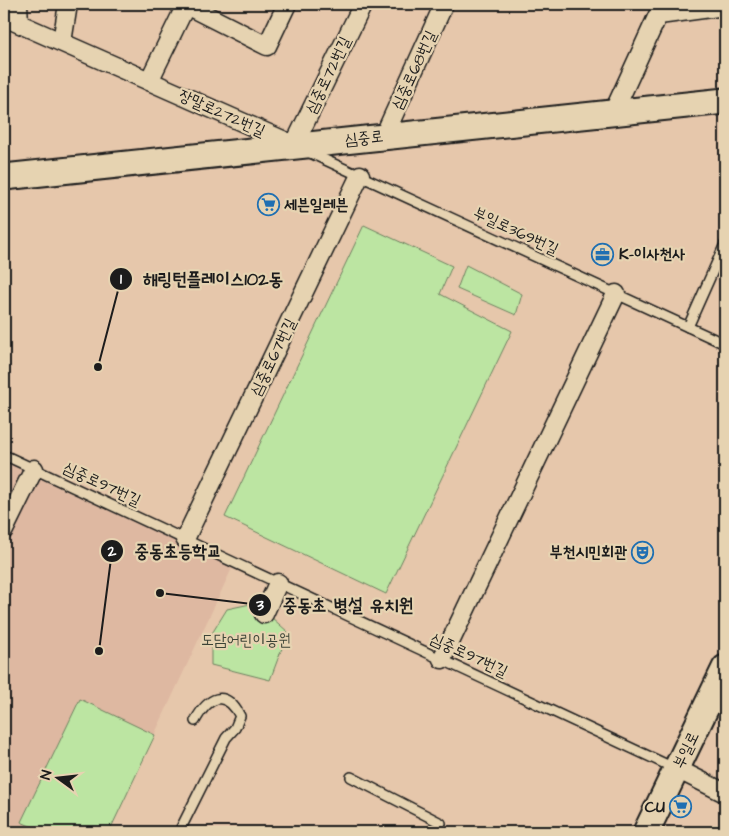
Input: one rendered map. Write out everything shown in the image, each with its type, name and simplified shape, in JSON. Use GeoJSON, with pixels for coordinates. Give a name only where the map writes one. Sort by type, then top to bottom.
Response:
{"type":"FeatureCollection","features":[{"type":"Feature","properties":{"kind":"street","name":"장말로272번길"},"geometry":{"type":"LineString","coordinates":[[18,4],[11,20],[294,146]]}},
{"type":"Feature","properties":{"kind":"street"},"geometry":{"type":"LineString","coordinates":[[62,42],[68,4]]}},
{"type":"Feature","properties":{"kind":"street"},"geometry":{"type":"LineString","coordinates":[[150,81],[186,6],[267,46],[287,4]]}},
{"type":"Feature","properties":{"kind":"street","name":"심중로72번길"},"geometry":{"type":"LineString","coordinates":[[294,146],[363,4]]}},
{"type":"Feature","properties":{"kind":"street","name":"심중로68번길"},"geometry":{"type":"LineString","coordinates":[[384,136],[444,4]]}},
{"type":"Feature","properties":{"kind":"street"},"geometry":{"type":"LineString","coordinates":[[613,112],[661,9],[725,6]]}},
{"type":"Feature","properties":{"kind":"street","name":"심중로"},"geometry":{"type":"LineString","coordinates":[[4,177],[725,101]]}},
{"type":"Feature","properties":{"kind":"street","name":"심중로67번길"},"geometry":{"type":"LineString","coordinates":[[185,539],[360,176]]}},
{"type":"Feature","properties":{"kind":"street"},"geometry":{"type":"LineString","coordinates":[[442,659],[616,294]]}},
{"type":"Feature","properties":{"kind":"street"},"geometry":{"type":"LineString","coordinates":[[4,530],[34,469]]}},
{"type":"Feature","properties":{"kind":"street"},"geometry":{"type":"LineString","coordinates":[[264,614],[278,583]]}},
{"type":"Feature","properties":{"kind":"street","name":"부일로"},"geometry":{"type":"LineString","coordinates":[[646,832],[725,668]]}},
{"type":"Feature","properties":{"kind":"street"},"geometry":{"type":"LineString","coordinates":[[677,769],[725,793]]}},
{"type":"Feature","properties":{"kind":"lane","name":"부일로369번길"},"geometry":{"type":"LineString","coordinates":[[294,146],[725,344]]}},
{"type":"Feature","properties":{"kind":"lane"},"geometry":{"type":"LineString","coordinates":[[688,327],[725,244]]}},
{"type":"Feature","properties":{"kind":"lane","name":"심중로97번길"},"geometry":{"type":"LineString","coordinates":[[4,454],[677,769]]}},
{"type":"Feature","properties":{"kind":"lane"},"geometry":{"type":"LineString","coordinates":[[179,832],[226,738],[235,728],[240,716],[235,707],[228,701],[219,698],[209,701],[195,721]]}},
{"type":"Feature","properties":{"kind":"lane"},"geometry":{"type":"LineString","coordinates":[[351,777],[441,823],[436,832]]}},
{"type":"Feature","properties":{"kind":"shaded area"},"geometry":{"type":"Polygon","coordinates":[[[4,455],[34,469],[4,529],[4,455]]]}},
{"type":"Feature","properties":{"kind":"shaded area"},"geometry":{"type":"Polygon","coordinates":[[[34,476],[232,568],[109,832],[4,831],[4,541],[34,476]]]}},
{"type":"Feature","properties":{"kind":"green space"},"geometry":{"type":"Polygon","coordinates":[[[364,225],[452,266],[440,294],[512,331],[386,594],[225,517],[364,225]]]}},
{"type":"Feature","properties":{"kind":"green space"},"geometry":{"type":"Polygon","coordinates":[[[466,265],[522,294],[516,315],[457,289],[466,265]]]}},
{"type":"Feature","properties":{"kind":"green space","name":"도담어린이공원"},"geometry":{"type":"Polygon","coordinates":[[[255,603],[288,632],[270,680],[211,665],[211,635],[227,609],[255,603]]]}},
{"type":"Feature","properties":{"kind":"green space"},"geometry":{"type":"Polygon","coordinates":[[[80,699],[155,735],[109,832],[44,832],[21,822],[80,699]]]}},
{"type":"Feature","properties":{"kind":"place","name":"세븐일레븐"},"geometry":{"type":"Point","coordinates":[268,205]}},
{"type":"Feature","properties":{"kind":"place","name":"K-이사천사"},"geometry":{"type":"Point","coordinates":[603,254]}},
{"type":"Feature","properties":{"kind":"place","name":"해링턴플레이스102동"},"geometry":{"type":"Point","coordinates":[98,367]}},
{"type":"Feature","properties":{"kind":"place","name":"부천시민회관"},"geometry":{"type":"Point","coordinates":[643,552]}},
{"type":"Feature","properties":{"kind":"place","name":"중동초 병설 유치원"},"geometry":{"type":"Point","coordinates":[160,593]}},
{"type":"Feature","properties":{"kind":"place","name":"중동초등학교"},"geometry":{"type":"Point","coordinates":[99,651]}},
{"type":"Feature","properties":{"kind":"place","name":"CU"},"geometry":{"type":"Point","coordinates":[681,807]}}]}
